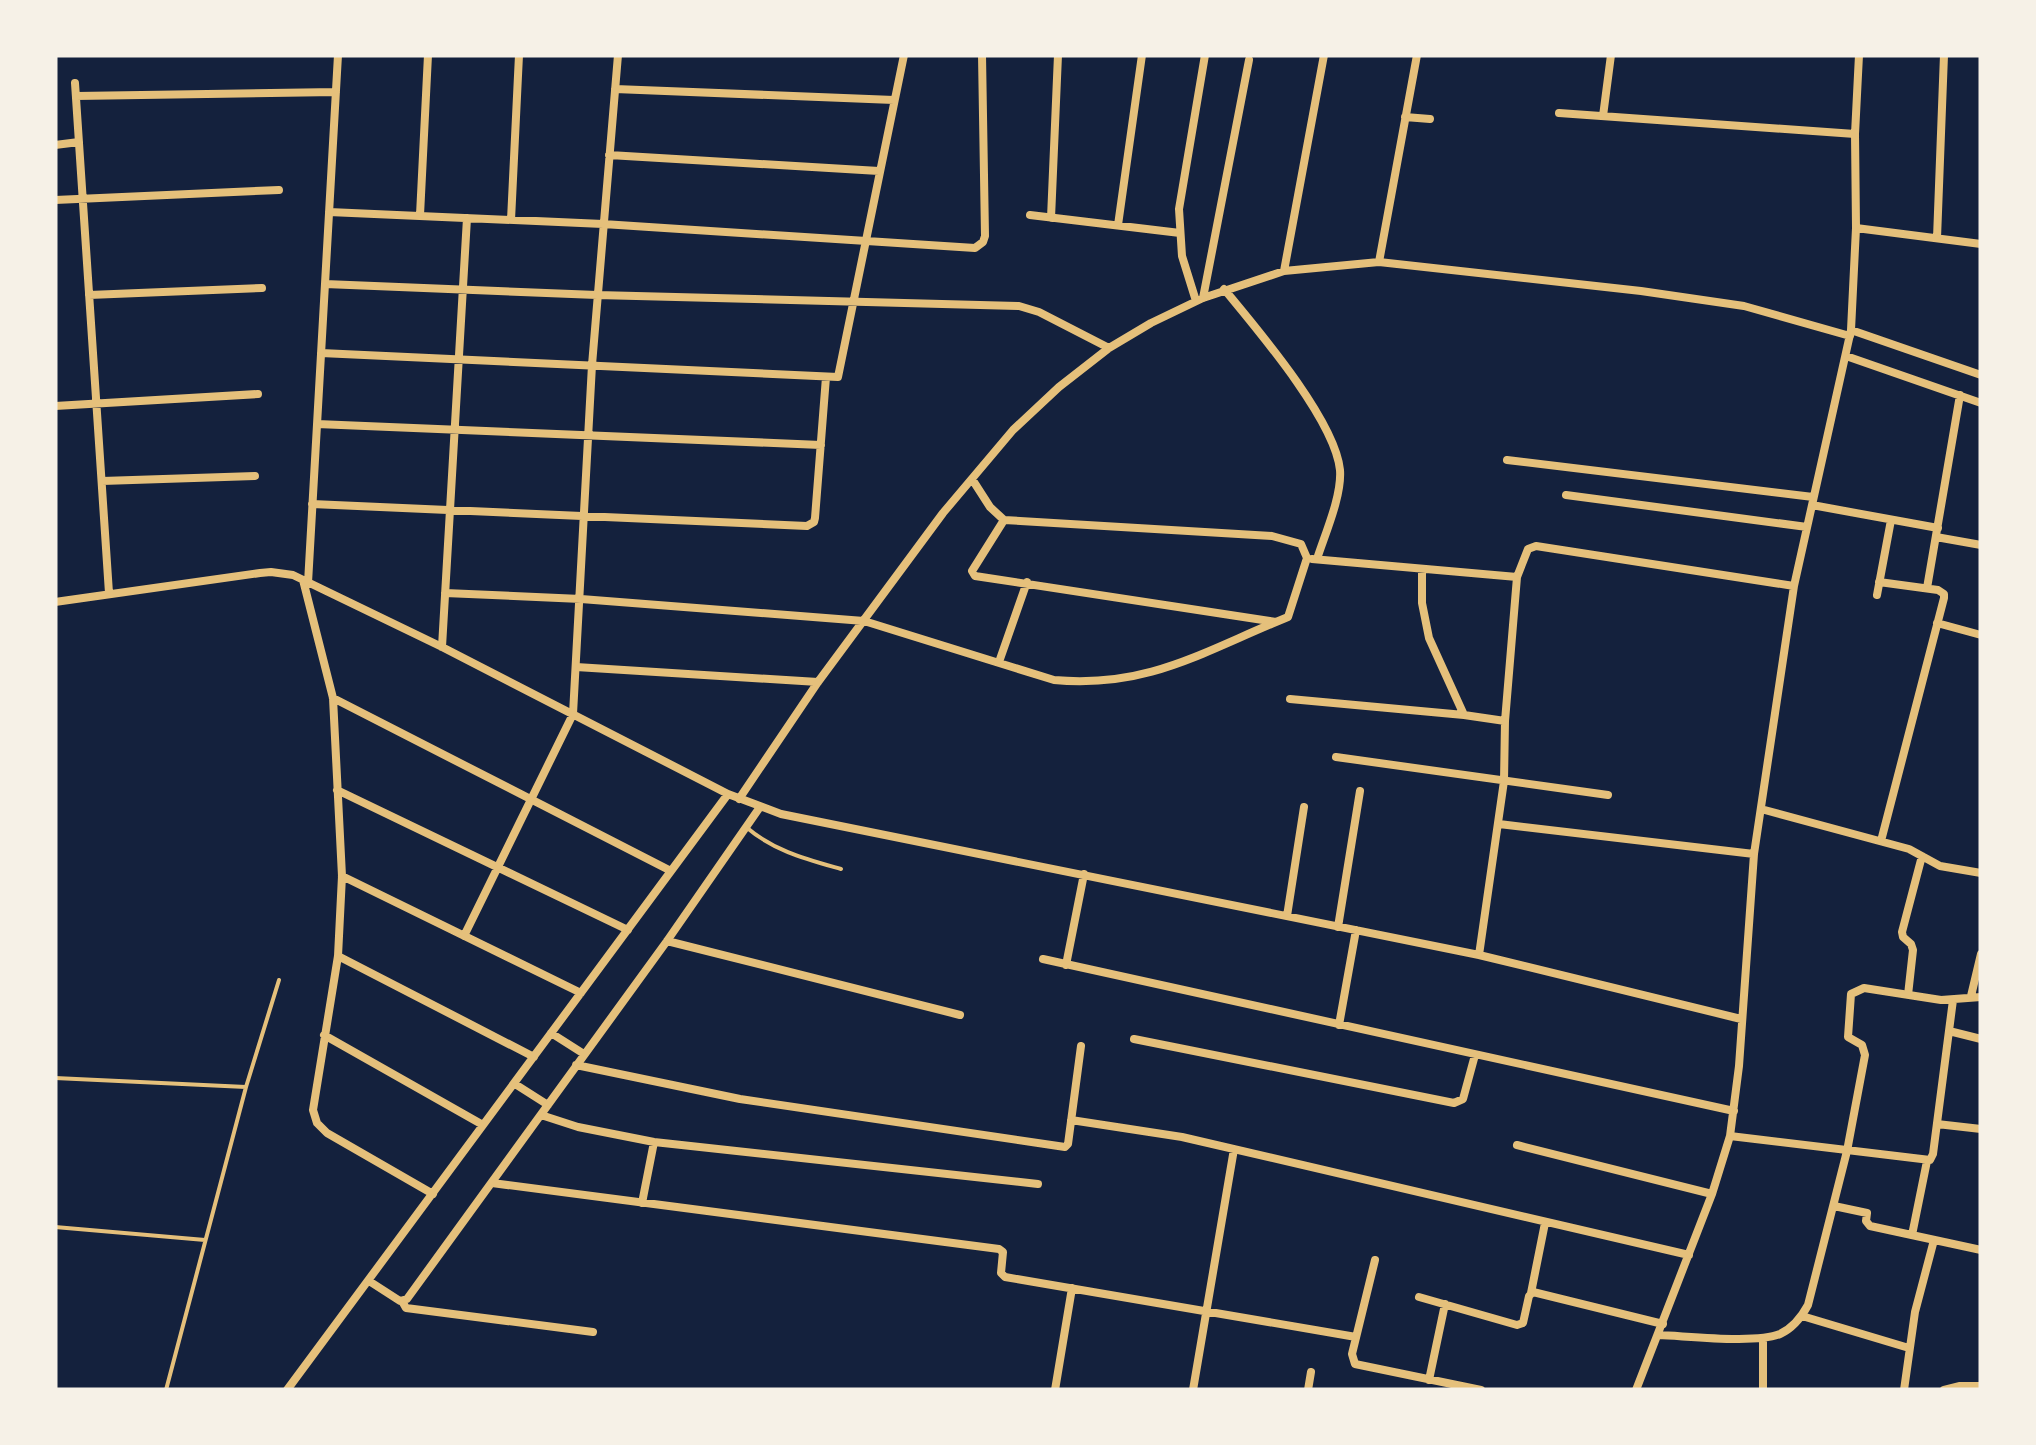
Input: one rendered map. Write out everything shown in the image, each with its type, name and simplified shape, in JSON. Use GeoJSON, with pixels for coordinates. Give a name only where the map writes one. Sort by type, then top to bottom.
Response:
{"type":"FeatureCollection","features":[{"type":"Feature","properties":{"kind":"street"},"geometry":{"type":"LineString","coordinates":[[338,55],[305,582],[334,698],[342,876],[338,956],[313,1110],[326,1133],[433,1194]]}},
{"type":"Feature","properties":{"kind":"street"},"geometry":{"type":"LineString","coordinates":[[420,215],[428,55]]}},
{"type":"Feature","properties":{"kind":"street"},"geometry":{"type":"LineString","coordinates":[[511,220],[518,55]]}},
{"type":"Feature","properties":{"kind":"street"},"geometry":{"type":"LineString","coordinates":[[464,936],[573,714],[592,365],[618,55]]}},
{"type":"Feature","properties":{"kind":"street"},"geometry":{"type":"LineString","coordinates":[[321,352],[840,375],[904,55]]}},
{"type":"Feature","properties":{"kind":"street"},"geometry":{"type":"LineString","coordinates":[[329,212],[603,224],[974,248],[980,246],[985,236],[982,55]]}},
{"type":"Feature","properties":{"kind":"street"},"geometry":{"type":"LineString","coordinates":[[1052,218],[1058,55]]}},
{"type":"Feature","properties":{"kind":"street"},"geometry":{"type":"LineString","coordinates":[[1118,225],[1142,55]]}},
{"type":"Feature","properties":{"kind":"street"},"geometry":{"type":"LineString","coordinates":[[1199,299],[1185,268],[1179,209],[1205,55]]}},
{"type":"Feature","properties":{"kind":"street"},"geometry":{"type":"LineString","coordinates":[[1284,271],[1324,55]]}},
{"type":"Feature","properties":{"kind":"street"},"geometry":{"type":"LineString","coordinates":[[1379,262],[1417,55]]}},
{"type":"Feature","properties":{"kind":"street"},"geometry":{"type":"LineString","coordinates":[[1603,116],[1611,55]]}},
{"type":"Feature","properties":{"kind":"street"},"geometry":{"type":"LineString","coordinates":[[1636,1390],[1712,1194],[1730,1136],[1754,854],[1794,586],[1850,333],[1859,55]]}},
{"type":"Feature","properties":{"kind":"street"},"geometry":{"type":"LineString","coordinates":[[1937,238],[1944,55]]}},
{"type":"Feature","properties":{"kind":"street"},"geometry":{"type":"LineString","coordinates":[[1199,299],[1249,60]]}},
{"type":"Feature","properties":{"kind":"street"},"geometry":{"type":"LineString","coordinates":[[75,83],[109,593]]}},
{"type":"Feature","properties":{"kind":"street"},"geometry":{"type":"LineString","coordinates":[[614,90],[894,100]]}},
{"type":"Feature","properties":{"kind":"street"},"geometry":{"type":"LineString","coordinates":[[76,96],[336,92]]}},
{"type":"Feature","properties":{"kind":"street"},"geometry":{"type":"LineString","coordinates":[[1558,113],[1856,134]]}},
{"type":"Feature","properties":{"kind":"street"},"geometry":{"type":"LineString","coordinates":[[1406,117],[1430,118]]}},
{"type":"Feature","properties":{"kind":"street"},"geometry":{"type":"LineString","coordinates":[[55,145],[79,142]]}},
{"type":"Feature","properties":{"kind":"street"},"geometry":{"type":"LineString","coordinates":[[609,155],[879,171]]}},
{"type":"Feature","properties":{"kind":"street"},"geometry":{"type":"LineString","coordinates":[[55,200],[280,190]]}},
{"type":"Feature","properties":{"kind":"street"},"geometry":{"type":"LineString","coordinates":[[1030,215],[1180,233]]}},
{"type":"Feature","properties":{"kind":"street"},"geometry":{"type":"LineString","coordinates":[[442,647],[468,218]]}},
{"type":"Feature","properties":{"kind":"street"},"geometry":{"type":"LineString","coordinates":[[1856,228],[1981,244]]}},
{"type":"Feature","properties":{"kind":"street"},"geometry":{"type":"LineString","coordinates":[[739,799],[818,682],[943,513],[1024,420],[1058,387],[1109,348],[1224,289],[1284,271],[1379,262],[1605,287],[1744,306],[1850,333],[1981,376]]}},
{"type":"Feature","properties":{"kind":"street"},"geometry":{"type":"LineString","coordinates":[[325,284],[1018,306],[1039,312],[1109,348]]}},
{"type":"Feature","properties":{"kind":"street"},"geometry":{"type":"LineString","coordinates":[[89,295],[262,288]]}},
{"type":"Feature","properties":{"kind":"street"},"geometry":{"type":"LineString","coordinates":[[1224,289],[1267,341],[1334,442],[1340,471],[1338,490],[1317,559]]}},
{"type":"Feature","properties":{"kind":"street"},"geometry":{"type":"LineString","coordinates":[[1846,356],[1981,403]]}},
{"type":"Feature","properties":{"kind":"street"},"geometry":{"type":"LineString","coordinates":[[312,504],[811,525],[816,518],[820,445],[831,377]]}},
{"type":"Feature","properties":{"kind":"street"},"geometry":{"type":"LineString","coordinates":[[55,406],[258,394]]}},
{"type":"Feature","properties":{"kind":"street"},"geometry":{"type":"LineString","coordinates":[[1927,588],[1960,395]]}},
{"type":"Feature","properties":{"kind":"street"},"geometry":{"type":"LineString","coordinates":[[317,424],[820,445]]}},
{"type":"Feature","properties":{"kind":"street"},"geometry":{"type":"LineString","coordinates":[[1508,460],[1813,501],[1981,545]]}},
{"type":"Feature","properties":{"kind":"street"},"geometry":{"type":"LineString","coordinates":[[102,481],[255,476]]}},
{"type":"Feature","properties":{"kind":"street"},"geometry":{"type":"LineString","coordinates":[[445,594],[580,599],[864,621],[1054,680],[1082,682],[1122,680],[1164,670],[1288,618],[1307,558],[1301,544],[1272,536],[1004,520],[990,507],[972,479]]}},
{"type":"Feature","properties":{"kind":"street"},"geometry":{"type":"LineString","coordinates":[[1566,495],[1807,527]]}},
{"type":"Feature","properties":{"kind":"street"},"geometry":{"type":"LineString","coordinates":[[1004,520],[973,574],[1276,622]]}},
{"type":"Feature","properties":{"kind":"street"},"geometry":{"type":"LineString","coordinates":[[1877,595],[1891,520]]}},
{"type":"Feature","properties":{"kind":"street"},"geometry":{"type":"LineString","coordinates":[[1479,955],[1504,780],[1517,577],[1528,549],[1536,546],[1794,586]]}},
{"type":"Feature","properties":{"kind":"street"},"geometry":{"type":"LineString","coordinates":[[1307,558],[1517,577]]}},
{"type":"Feature","properties":{"kind":"street"},"geometry":{"type":"LineString","coordinates":[[1422,569],[1422,604],[1430,638],[1464,715]]}},
{"type":"Feature","properties":{"kind":"street"},"geometry":{"type":"LineString","coordinates":[[55,602],[270,572],[292,575],[760,808],[802,820],[1479,955],[1741,1019]]}},
{"type":"Feature","properties":{"kind":"street"},"geometry":{"type":"LineString","coordinates":[[998,662],[1027,582]]}},
{"type":"Feature","properties":{"kind":"street"},"geometry":{"type":"LineString","coordinates":[[1879,582],[1944,594],[1881,841]]}},
{"type":"Feature","properties":{"kind":"street"},"geometry":{"type":"LineString","coordinates":[[1937,623],[1980,632]]}},
{"type":"Feature","properties":{"kind":"street"},"geometry":{"type":"LineString","coordinates":[[576,667],[818,682]]}},
{"type":"Feature","properties":{"kind":"street"},"geometry":{"type":"LineString","coordinates":[[334,698],[672,871]]}},
{"type":"Feature","properties":{"kind":"street"},"geometry":{"type":"LineString","coordinates":[[1290,699],[1505,721]]}},
{"type":"Feature","properties":{"kind":"street"},"geometry":{"type":"LineString","coordinates":[[1336,757],[1608,795]]}},
{"type":"Feature","properties":{"kind":"street"},"geometry":{"type":"LineString","coordinates":[[337,790],[628,930]]}},
{"type":"Feature","properties":{"kind":"street"},"geometry":{"type":"LineString","coordinates":[[1338,926],[1360,791]]}},
{"type":"Feature","properties":{"kind":"street"},"geometry":{"type":"LineString","coordinates":[[288,1390],[728,794]]}},
{"type":"Feature","properties":{"kind":"street"},"geometry":{"type":"LineString","coordinates":[[1287,916],[1304,806]]}},
{"type":"Feature","properties":{"kind":"street"},"geometry":{"type":"LineString","coordinates":[[402,1301],[492,1184],[760,808]]}},
{"type":"Feature","properties":{"kind":"street"},"geometry":{"type":"LineString","coordinates":[[1761,809],[1909,848],[1940,866],[1981,873]]}},
{"type":"Feature","properties":{"kind":"street"},"geometry":{"type":"LineString","coordinates":[[1499,824],[1754,854]]}},
{"type":"Feature","properties":{"kind":"street"},"geometry":{"type":"LineString","coordinates":[[1908,995],[1913,950],[1902,932],[1922,856]]}},
{"type":"Feature","properties":{"kind":"street"},"geometry":{"type":"LineString","coordinates":[[1066,965],[1084,874]]}},
{"type":"Feature","properties":{"kind":"street"},"geometry":{"type":"LineString","coordinates":[[342,876],[581,993]]}},
{"type":"Feature","properties":{"kind":"street"},"geometry":{"type":"LineString","coordinates":[[1339,1024],[1356,930]]}},
{"type":"Feature","properties":{"kind":"street"},"geometry":{"type":"LineString","coordinates":[[667,940],[960,1015]]}},
{"type":"Feature","properties":{"kind":"street"},"geometry":{"type":"LineString","coordinates":[[1659,1335],[1763,1338],[1784,1332],[1802,1316],[1834,1206],[1865,1055],[1862,1045],[1848,1037],[1851,994],[1864,988],[1953,1000],[1976,996],[1981,954]]}},
{"type":"Feature","properties":{"kind":"street"},"geometry":{"type":"LineString","coordinates":[[338,956],[534,1057]]}},
{"type":"Feature","properties":{"kind":"street"},"geometry":{"type":"LineString","coordinates":[[1043,960],[1734,1111]]}},
{"type":"Feature","properties":{"kind":"street"},"geometry":{"type":"LineString","coordinates":[[1912,1235],[1926,1161],[1933,1154],[1953,1000]]}},
{"type":"Feature","properties":{"kind":"street"},"geometry":{"type":"LineString","coordinates":[[1949,1030],[1981,1038]]}},
{"type":"Feature","properties":{"kind":"street"},"geometry":{"type":"LineString","coordinates":[[551,1034],[584,1054]]}},
{"type":"Feature","properties":{"kind":"street"},"geometry":{"type":"LineString","coordinates":[[324,1035],[483,1126]]}},
{"type":"Feature","properties":{"kind":"street"},"geometry":{"type":"LineString","coordinates":[[1134,1039],[1454,1103],[1464,1099],[1475,1054]]}},
{"type":"Feature","properties":{"kind":"street"},"geometry":{"type":"LineString","coordinates":[[576,1066],[740,1099],[1065,1147],[1081,1046]]}},
{"type":"Feature","properties":{"kind":"street"},"geometry":{"type":"LineString","coordinates":[[514,1084],[548,1106]]}},
{"type":"Feature","properties":{"kind":"street"},"geometry":{"type":"LineString","coordinates":[[541,1115],[578,1127],[654,1142],[1038,1184]]}},
{"type":"Feature","properties":{"kind":"street"},"geometry":{"type":"LineString","coordinates":[[1071,1120],[1182,1137],[1688,1255]]}},
{"type":"Feature","properties":{"kind":"street"},"geometry":{"type":"LineString","coordinates":[[1937,1124],[1981,1130]]}},
{"type":"Feature","properties":{"kind":"street"},"geometry":{"type":"LineString","coordinates":[[1730,1136],[1926,1161]]}},
{"type":"Feature","properties":{"kind":"street"},"geometry":{"type":"LineString","coordinates":[[642,1203],[654,1142]]}},
{"type":"Feature","properties":{"kind":"street"},"geometry":{"type":"LineString","coordinates":[[1517,1144],[1712,1194]]}},
{"type":"Feature","properties":{"kind":"street"},"geometry":{"type":"LineString","coordinates":[[1194,1390],[1234,1149]]}},
{"type":"Feature","properties":{"kind":"street"},"geometry":{"type":"LineString","coordinates":[[492,1184],[999,1249],[1003,1252],[1000,1273],[1006,1277],[1356,1337]]}},
{"type":"Feature","properties":{"kind":"street"},"geometry":{"type":"LineString","coordinates":[[1834,1206],[1867,1214],[1870,1226],[1981,1250]]}},
{"type":"Feature","properties":{"kind":"street"},"geometry":{"type":"LineString","coordinates":[[1419,1297],[1517,1325],[1523,1323],[1545,1223]]}},
{"type":"Feature","properties":{"kind":"street"},"geometry":{"type":"LineString","coordinates":[[1904,1390],[1918,1294],[1934,1240]]}},
{"type":"Feature","properties":{"kind":"street"},"geometry":{"type":"LineString","coordinates":[[1374,1260],[1352,1354],[1354,1364],[1481,1390]]}},
{"type":"Feature","properties":{"kind":"street"},"geometry":{"type":"LineString","coordinates":[[368,1281],[402,1301],[406,1308],[593,1332]]}},
{"type":"Feature","properties":{"kind":"street"},"geometry":{"type":"LineString","coordinates":[[1055,1390],[1072,1288]]}},
{"type":"Feature","properties":{"kind":"street"},"geometry":{"type":"LineString","coordinates":[[1531,1293],[1662,1324]]}},
{"type":"Feature","properties":{"kind":"street"},"geometry":{"type":"LineString","coordinates":[[1428,1380],[1445,1304]]}},
{"type":"Feature","properties":{"kind":"street"},"geometry":{"type":"LineString","coordinates":[[1802,1316],[1908,1348]]}},
{"type":"Feature","properties":{"kind":"street"},"geometry":{"type":"LineString","coordinates":[[1763,1338],[1763,1390]]}},
{"type":"Feature","properties":{"kind":"street"},"geometry":{"type":"LineString","coordinates":[[1308,1390],[1311,1372]]}},
{"type":"Feature","properties":{"kind":"street"},"geometry":{"type":"LineString","coordinates":[[1415,1390],[1417,1378]]}},
{"type":"Feature","properties":{"kind":"street"},"geometry":{"type":"LineString","coordinates":[[1944,1390],[1981,1386]]}},
{"type":"Feature","properties":{"kind":"lane"},"geometry":{"type":"LineString","coordinates":[[746,826],[784,852],[840,870]]}},
{"type":"Feature","properties":{"kind":"lane"},"geometry":{"type":"LineString","coordinates":[[166,1390],[246,1087],[279,980]]}},
{"type":"Feature","properties":{"kind":"lane"},"geometry":{"type":"LineString","coordinates":[[55,1078],[246,1087]]}},
{"type":"Feature","properties":{"kind":"lane"},"geometry":{"type":"LineString","coordinates":[[55,1227],[206,1240]]}}]}
